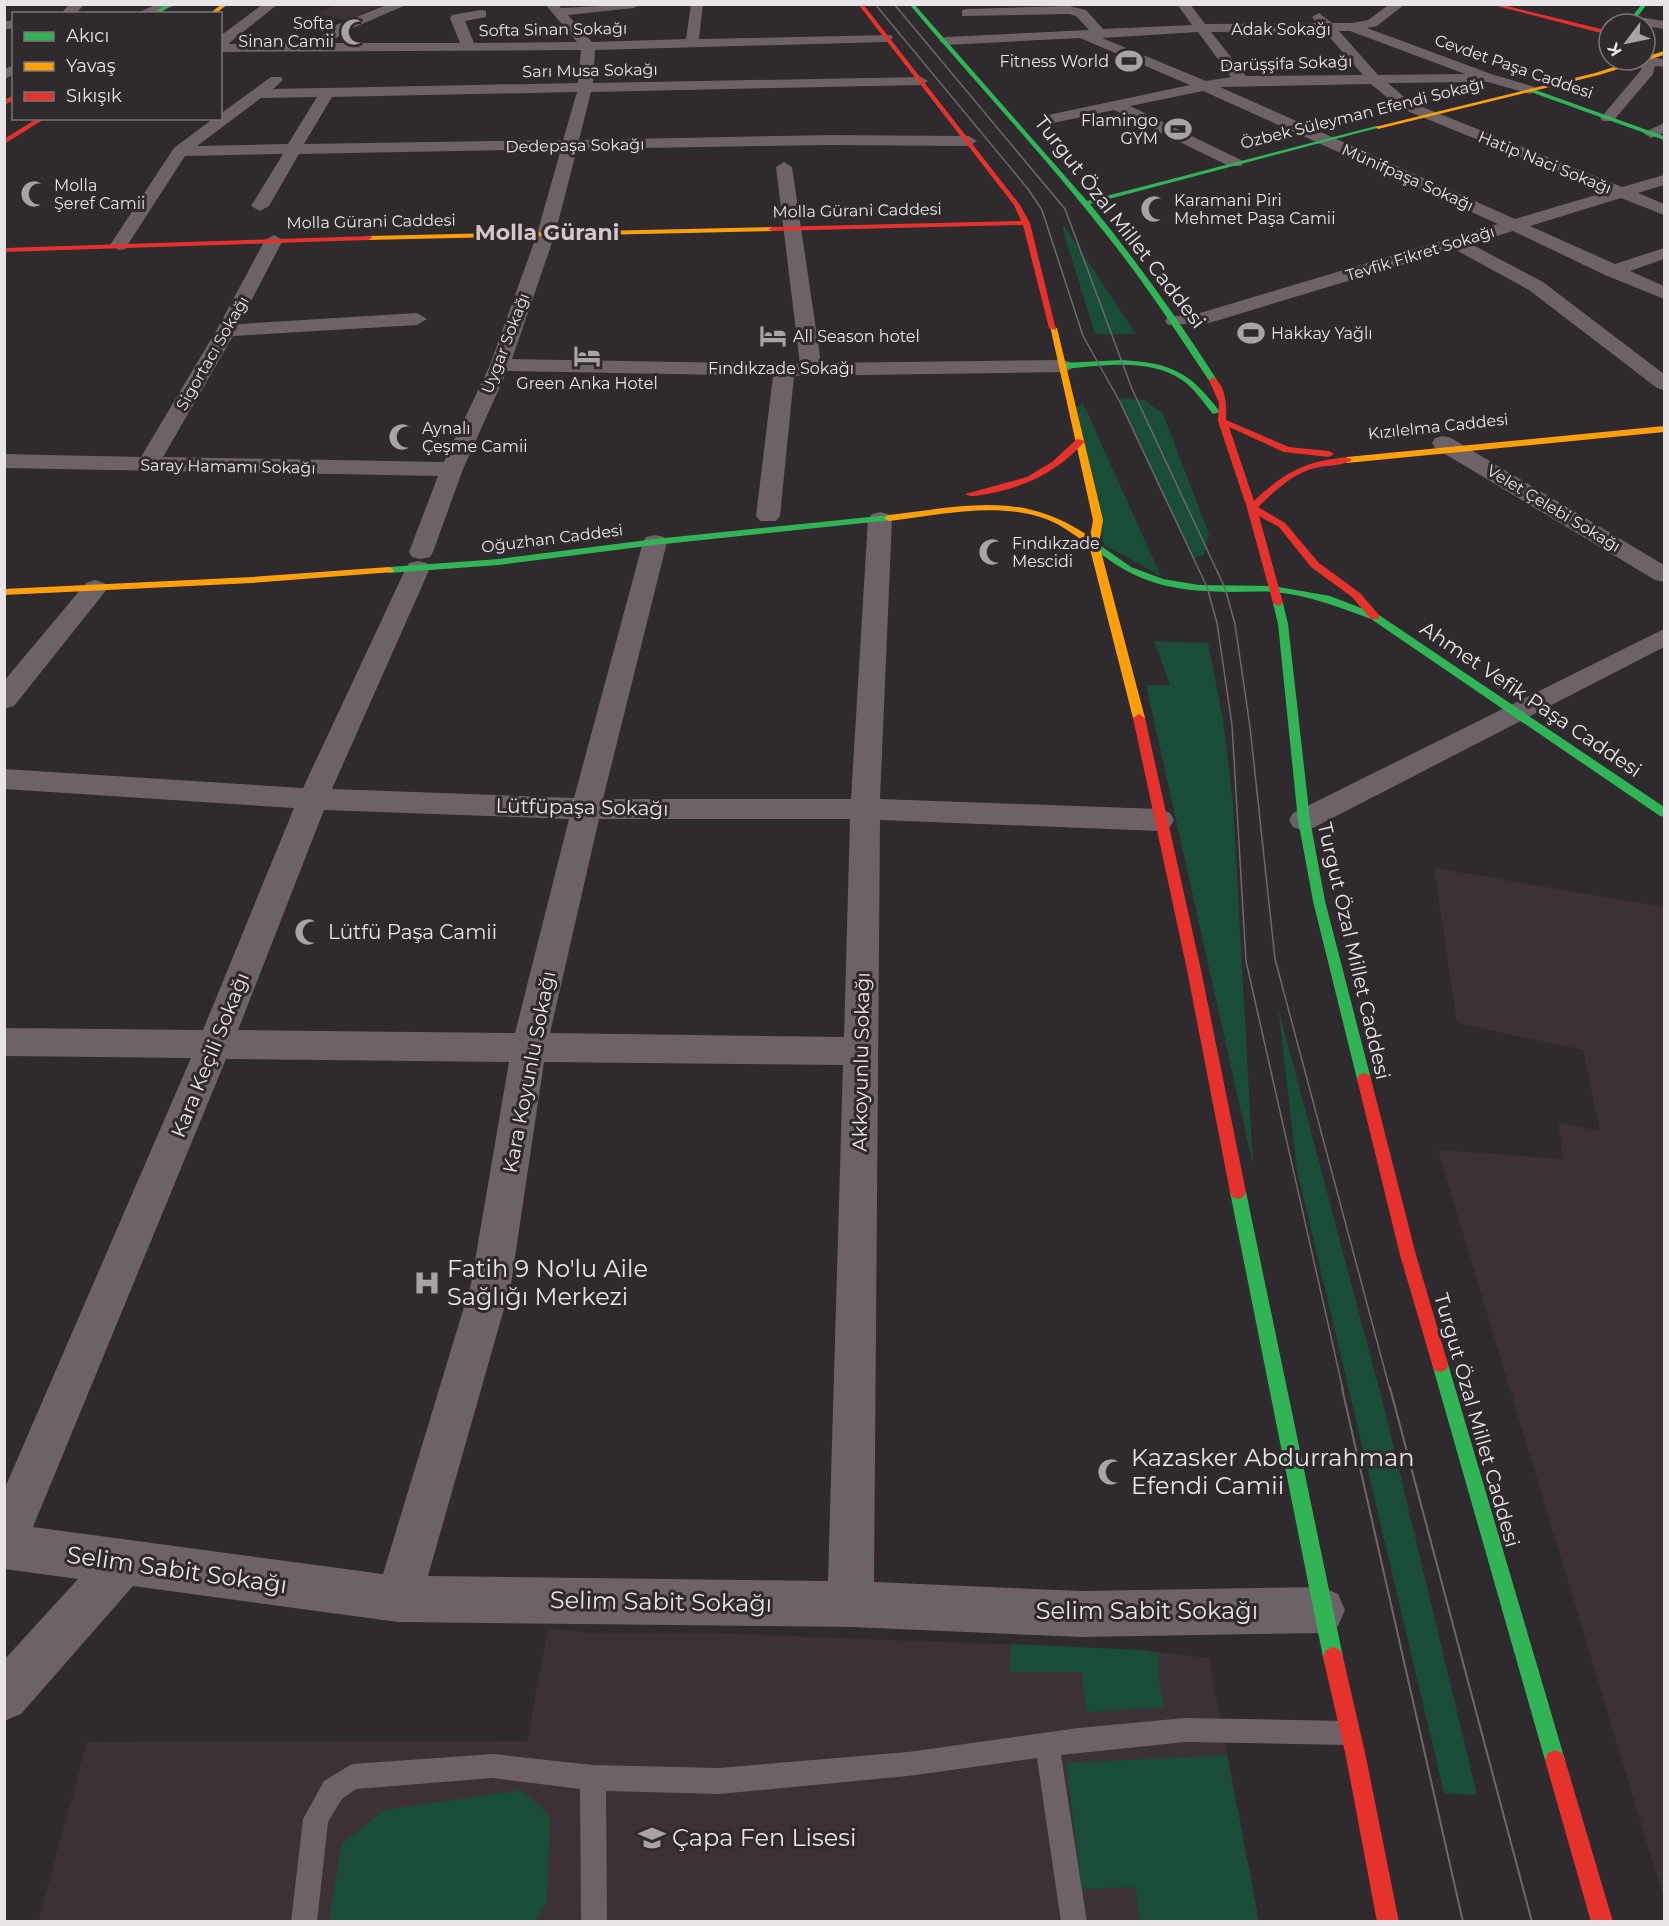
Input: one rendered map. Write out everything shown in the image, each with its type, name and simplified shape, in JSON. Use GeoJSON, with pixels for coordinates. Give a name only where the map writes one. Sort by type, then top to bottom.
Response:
{"type":"FeatureCollection","features":[{"type":"Feature","properties":{"kind":"main road"},"geometry":{"type":"LineString","coordinates":[[860,4],[969,141],[1017,205],[1026,223],[1063,366],[1098,520],[1094,543],[1135,702],[1194,970],[1322,1610],[1350,1733],[1388,1922]]}},
{"type":"Feature","properties":{"kind":"main road","name":"Turgut Özal Millet Caddesi"},"geometry":{"type":"LineString","coordinates":[[911,4],[946,41],[1086,203],[1175,321],[1214,382],[1223,403],[1222,421],[1252,508],[1285,639],[1304,820],[1319,901],[1408,1255],[1602,1922]]}},
{"type":"Feature","properties":{"kind":"main road"},"geometry":{"type":"LineString","coordinates":[[1491,4],[1597,30]]}},
{"type":"Feature","properties":{"kind":"main road","name":"Özbek Süleyman Efendi Sokağı"},"geometry":{"type":"LineString","coordinates":[[1086,203],[1426,113],[1618,72]]}},
{"type":"Feature","properties":{"kind":"main road","name":"Cevdet Paşa Caddesi"},"geometry":{"type":"LineString","coordinates":[[1530,90],[1608,118],[1660,133]]}},
{"type":"Feature","properties":{"kind":"main road"},"geometry":{"type":"LineString","coordinates":[[4,142],[40,120]]}},
{"type":"Feature","properties":{"kind":"main road","name":"Molla Gürani Caddesi"},"geometry":{"type":"LineString","coordinates":[[4,250],[274,240],[1026,223]]}},
{"type":"Feature","properties":{"kind":"main road"},"geometry":{"type":"LineString","coordinates":[[1063,366],[1134,366],[1178,373],[1200,392],[1222,421]]}},
{"type":"Feature","properties":{"kind":"main road","name":"Kızılelma Caddesi"},"geometry":{"type":"LineString","coordinates":[[1252,508],[1289,473],[1319,463],[1665,417]]}},
{"type":"Feature","properties":{"kind":"main road","name":"Kızılelma Caddesi"},"geometry":{"type":"LineString","coordinates":[[1222,421],[1258,440],[1311,456],[1665,429]]}},
{"type":"Feature","properties":{"kind":"main road"},"geometry":{"type":"LineString","coordinates":[[957,495],[1004,489],[1040,478],[1054,468],[1080,441]]}},
{"type":"Feature","properties":{"kind":"main road"},"geometry":{"type":"LineString","coordinates":[[1252,508],[1282,525],[1315,565],[1356,595],[1375,617]]}},
{"type":"Feature","properties":{"kind":"main road","name":"Oğuzhan Caddesi"},"geometry":{"type":"LineString","coordinates":[[597,535],[654,536],[973,510],[1017,510],[1062,520],[1115,561],[1135,573],[1156,580],[1225,588],[1273,589],[1317,595],[1375,617]]}},
{"type":"Feature","properties":{"kind":"main road","name":"Oğuzhan Caddesi"},"geometry":{"type":"LineString","coordinates":[[4,592],[100,579],[252,580],[422,556],[499,562],[774,515]]}},
{"type":"Feature","properties":{"kind":"main road","name":"Ahmet Vefik Paşa Caddesi"},"geometry":{"type":"LineString","coordinates":[[1375,617],[1665,813]]}},
{"type":"Feature","properties":{"kind":"street"},"geometry":{"type":"LineString","coordinates":[[147,12],[170,4]]}},
{"type":"Feature","properties":{"kind":"street"},"geometry":{"type":"LineString","coordinates":[[222,44],[272,4]]}},
{"type":"Feature","properties":{"kind":"street"},"geometry":{"type":"LineString","coordinates":[[118,245],[180,151],[259,94],[341,28],[402,4]]}},
{"type":"Feature","properties":{"kind":"street"},"geometry":{"type":"LineString","coordinates":[[555,8],[634,4]]}},
{"type":"Feature","properties":{"kind":"street"},"geometry":{"type":"LineString","coordinates":[[692,44],[697,4]]}},
{"type":"Feature","properties":{"kind":"street"},"geometry":{"type":"LineString","coordinates":[[1184,4],[1241,80]]}},
{"type":"Feature","properties":{"kind":"street","name":"Hatip Naci Sokağı"},"geometry":{"type":"LineString","coordinates":[[1308,4],[1374,79],[1395,99],[1665,210]]}},
{"type":"Feature","properties":{"kind":"street"},"geometry":{"type":"LineString","coordinates":[[946,41],[1203,28],[1352,27],[1372,23],[1399,4]]}},
{"type":"Feature","properties":{"kind":"street"},"geometry":{"type":"LineString","coordinates":[[555,8],[588,46]]}},
{"type":"Feature","properties":{"kind":"street"},"geometry":{"type":"LineString","coordinates":[[967,13],[1069,10],[1081,14],[1101,34]]}},
{"type":"Feature","properties":{"kind":"street"},"geometry":{"type":"LineString","coordinates":[[468,47],[457,18],[481,14]]}},
{"type":"Feature","properties":{"kind":"street","name":"Cevdet Paşa Caddesi"},"geometry":{"type":"LineString","coordinates":[[1352,27],[1489,78],[1530,90]]}},
{"type":"Feature","properties":{"kind":"street","name":"Münifpaşa Sokağı"},"geometry":{"type":"LineString","coordinates":[[1084,35],[1203,85],[1665,293]]}},
{"type":"Feature","properties":{"kind":"street","name":"Softa Sinan Sokağı"},"geometry":{"type":"LineString","coordinates":[[222,46],[468,47],[488,52],[588,46],[886,38]]}},
{"type":"Feature","properties":{"kind":"street","name":"Uygar Sokağı"},"geometry":{"type":"LineString","coordinates":[[422,556],[452,469],[500,365],[546,234],[572,145],[585,88],[588,46]]}},
{"type":"Feature","properties":{"kind":"street"},"geometry":{"type":"LineString","coordinates":[[367,93],[391,47]]}},
{"type":"Feature","properties":{"kind":"street","name":"Adak Sokağı"},"geometry":{"type":"LineString","coordinates":[[1215,47],[1239,47]]}},
{"type":"Feature","properties":{"kind":"street","name":"Adak Sokağı"},"geometry":{"type":"LineString","coordinates":[[1322,47],[1346,47]]}},
{"type":"Feature","properties":{"kind":"street"},"geometry":{"type":"LineString","coordinates":[[1608,118],[1643,72]]}},
{"type":"Feature","properties":{"kind":"street","name":"Darüşşifa Sokağı"},"geometry":{"type":"LineString","coordinates":[[1053,118],[1203,85],[1241,80],[1489,78]]}},
{"type":"Feature","properties":{"kind":"street","name":"Sarı Musa Sokağı"},"geometry":{"type":"LineString","coordinates":[[259,94],[367,93],[476,85],[585,88],[921,81]]}},
{"type":"Feature","properties":{"kind":"street"},"geometry":{"type":"LineString","coordinates":[[260,206],[326,94]]}},
{"type":"Feature","properties":{"kind":"street"},"geometry":{"type":"LineString","coordinates":[[1114,104],[1236,163]]}},
{"type":"Feature","properties":{"kind":"street","name":"Dedepaşa Sokağı"},"geometry":{"type":"LineString","coordinates":[[180,151],[830,140],[969,141]]}},
{"type":"Feature","properties":{"kind":"street"},"geometry":{"type":"LineString","coordinates":[[784,167],[812,368]]}},
{"type":"Feature","properties":{"kind":"street","name":"Tevfik Fikret Sokağı"},"geometry":{"type":"LineString","coordinates":[[1175,321],[1202,319],[1665,180]]}},
{"type":"Feature","properties":{"kind":"street","name":"Sigortacı Sokağı"},"geometry":{"type":"LineString","coordinates":[[147,465],[226,331],[274,240]]}},
{"type":"Feature","properties":{"kind":"street"},"geometry":{"type":"LineString","coordinates":[[1456,243],[1536,286],[1665,384]]}},
{"type":"Feature","properties":{"kind":"street"},"geometry":{"type":"LineString","coordinates":[[1612,271],[1665,253]]}},
{"type":"Feature","properties":{"kind":"street"},"geometry":{"type":"LineString","coordinates":[[226,331],[417,319]]}},
{"type":"Feature","properties":{"kind":"street","name":"Fındıkzade Sokağı"},"geometry":{"type":"LineString","coordinates":[[500,365],[784,370],[1063,366]]}},
{"type":"Feature","properties":{"kind":"street"},"geometry":{"type":"LineString","coordinates":[[774,515],[784,370]]}},
{"type":"Feature","properties":{"kind":"street","name":"Velet Çelebi Sokağı"},"geometry":{"type":"LineString","coordinates":[[1450,446],[1665,575]]}},
{"type":"Feature","properties":{"kind":"street","name":"Saray Hamamı Sokağı"},"geometry":{"type":"LineString","coordinates":[[4,461],[452,469]]}},
{"type":"Feature","properties":{"kind":"street","name":"Akkoyunlu Sokağı"},"geometry":{"type":"LineString","coordinates":[[850,1604],[865,809],[880,519]]}},
{"type":"Feature","properties":{"kind":"street","name":"Kara Koyunlu Sokağı"},"geometry":{"type":"LineString","coordinates":[[398,1599],[491,1284],[529,1048],[654,536]]}},
{"type":"Feature","properties":{"kind":"street","name":"Kara Keçili Sokağı"},"geometry":{"type":"LineString","coordinates":[[4,1545],[214,1046],[313,799],[414,583],[422,556]]}},
{"type":"Feature","properties":{"kind":"street"},"geometry":{"type":"LineString","coordinates":[[4,700],[100,579]]}},
{"type":"Feature","properties":{"kind":"street"},"geometry":{"type":"LineString","coordinates":[[1304,820],[1665,637]]}},
{"type":"Feature","properties":{"kind":"street","name":"Lütfüpaşa Sokağı"},"geometry":{"type":"LineString","coordinates":[[4,779],[313,799],[586,809],[865,809],[1160,820]]}},
{"type":"Feature","properties":{"kind":"street"},"geometry":{"type":"LineString","coordinates":[[4,1042],[214,1046],[861,1050]]}},
{"type":"Feature","properties":{"kind":"street","name":"Selim Sabit Sokağı"},"geometry":{"type":"LineString","coordinates":[[4,1545],[398,1599],[850,1604],[1081,1614],[1322,1610]]}},
{"type":"Feature","properties":{"kind":"street"},"geometry":{"type":"LineString","coordinates":[[4,1697],[123,1563]]}},
{"type":"Feature","properties":{"kind":"lane"},"geometry":{"type":"LineString","coordinates":[[304,1922],[316,1820],[333,1790],[352,1777],[493,1766],[592,1778],[719,1781],[908,1764],[1047,1744],[1185,1730],[1350,1733]]}},
{"type":"Feature","properties":{"kind":"lane"},"geometry":{"type":"LineString","coordinates":[[1047,1744],[1074,1922]]}},
{"type":"Feature","properties":{"kind":"lane"},"geometry":{"type":"LineString","coordinates":[[592,1778],[594,1922]]}},
{"type":"Feature","properties":{"kind":"shaded area"},"geometry":{"type":"Polygon","coordinates":[[[339,5],[383,5],[346,20],[316,13],[339,5]]]}},
{"type":"Feature","properties":{"kind":"shaded area"},"geometry":{"type":"Polygon","coordinates":[[[1434,868],[1664,907],[1664,1899],[1438,1150],[1563,1159],[1558,1122],[1600,1131],[1583,1050],[1457,1023],[1434,868]]]}},
{"type":"Feature","properties":{"kind":"shaded area","name":"Çapa Fen Lisesi"},"geometry":{"type":"Polygon","coordinates":[[[548,1628],[589,1633],[712,1633],[1142,1650],[1209,1658],[1259,1921],[38,1922],[87,1742],[527,1741],[548,1628]]]}},
{"type":"Feature","properties":{"kind":"green space"},"geometry":{"type":"Polygon","coordinates":[[[1062,227],[1065,227],[1136,334],[1095,334],[1062,227]]]}},
{"type":"Feature","properties":{"kind":"green space"},"geometry":{"type":"Polygon","coordinates":[[[1117,398],[1145,400],[1163,414],[1209,534],[1204,555],[1194,559],[1117,398]]]}},
{"type":"Feature","properties":{"kind":"green space"},"geometry":{"type":"Polygon","coordinates":[[[1083,403],[1161,576],[1104,545],[1071,410],[1083,403]]]}},
{"type":"Feature","properties":{"kind":"green space"},"geometry":{"type":"Polygon","coordinates":[[[1154,641],[1208,643],[1223,719],[1233,803],[1253,1165],[1146,685],[1170,685],[1154,641]]]}},
{"type":"Feature","properties":{"kind":"green space"},"geometry":{"type":"Polygon","coordinates":[[[1278,1007],[1385,1411],[1477,1795],[1444,1793],[1297,1170],[1278,1007]]]}},
{"type":"Feature","properties":{"kind":"green space"},"geometry":{"type":"Polygon","coordinates":[[[1011,1644],[1142,1650],[1159,1653],[1159,1679],[1165,1707],[1086,1712],[1082,1672],[1009,1672],[1011,1644]]]}},
{"type":"Feature","properties":{"kind":"green space"},"geometry":{"type":"Polygon","coordinates":[[[1227,1755],[1259,1921],[1140,1921],[1135,1887],[1082,1889],[1066,1763],[1227,1755]]]}},
{"type":"Feature","properties":{"kind":"green space"},"geometry":{"type":"Polygon","coordinates":[[[522,1790],[550,1816],[547,1903],[535,1921],[329,1921],[342,1843],[384,1810],[522,1790]]]}},
{"type":"Feature","properties":{"kind":"tram line"},"geometry":{"type":"LineString","coordinates":[[875,4],[1028,189],[1042,210],[1083,336],[1120,402],[1207,587],[1217,623],[1232,725],[1246,961],[1343,1390]]}},
{"type":"Feature","properties":{"kind":"tram line"},"geometry":{"type":"LineString","coordinates":[[894,4],[1065,209],[1132,389],[1225,588],[1235,624],[1250,727],[1275,959],[1390,1390]]}},
{"type":"Feature","properties":{"kind":"tram line"},"geometry":{"type":"LineString","coordinates":[[1342,1388],[1463,1922]]}},
{"type":"Feature","properties":{"kind":"tram line"},"geometry":{"type":"LineString","coordinates":[[1390,1388],[1532,1922]]}},
{"type":"Feature","properties":{"kind":"traffic: fast"},"geometry":{"type":"LineString","coordinates":[[158,12],[170,4]]}},
{"type":"Feature","properties":{"kind":"traffic: fast"},"geometry":{"type":"LineString","coordinates":[[911,4],[1109,232],[1181,329],[1213,380]]}},
{"type":"Feature","properties":{"kind":"traffic: fast"},"geometry":{"type":"LineString","coordinates":[[1639,12],[1645,4]]}},
{"type":"Feature","properties":{"kind":"traffic: fast"},"geometry":{"type":"LineString","coordinates":[[1530,90],[1664,138]]}},
{"type":"Feature","properties":{"kind":"traffic: fast"},"geometry":{"type":"LineString","coordinates":[[1086,203],[1378,127]]}},
{"type":"Feature","properties":{"kind":"traffic: fast"},"geometry":{"type":"LineString","coordinates":[[1063,366],[1122,363],[1167,369],[1190,382],[1216,412]]}},
{"type":"Feature","properties":{"kind":"traffic: fast"},"geometry":{"type":"LineString","coordinates":[[389,570],[499,562],[655,542],[889,518]]}},
{"type":"Feature","properties":{"kind":"traffic: fast"},"geometry":{"type":"LineString","coordinates":[[1094,544],[1127,569],[1161,582],[1199,588],[1273,589]]}},
{"type":"Feature","properties":{"kind":"traffic: fast"},"geometry":{"type":"LineString","coordinates":[[1273,589],[1326,598],[1375,617],[1664,813]]}},
{"type":"Feature","properties":{"kind":"traffic: fast"},"geometry":{"type":"LineString","coordinates":[[1278,603],[1283,624],[1304,820],[1319,901],[1364,1079]]}},
{"type":"Feature","properties":{"kind":"traffic: fast"},"geometry":{"type":"LineString","coordinates":[[1238,1192],[1333,1657]]}},
{"type":"Feature","properties":{"kind":"traffic: fast"},"geometry":{"type":"LineString","coordinates":[[1440,1364],[1555,1760]]}},
{"type":"Feature","properties":{"kind":"traffic: slow"},"geometry":{"type":"LineString","coordinates":[[214,12],[226,4]]}},
{"type":"Feature","properties":{"kind":"traffic: slow"},"geometry":{"type":"LineString","coordinates":[[1378,127],[1597,74],[1664,53]]}},
{"type":"Feature","properties":{"kind":"traffic: slow"},"geometry":{"type":"LineString","coordinates":[[368,238],[772,229]]}},
{"type":"Feature","properties":{"kind":"traffic: slow"},"geometry":{"type":"LineString","coordinates":[[1053,328],[1098,520],[1094,544],[1139,718]]}},
{"type":"Feature","properties":{"kind":"traffic: slow"},"geometry":{"type":"LineString","coordinates":[[1347,460],[1664,429]]}},
{"type":"Feature","properties":{"kind":"traffic: slow"},"geometry":{"type":"LineString","coordinates":[[889,518],[970,508],[1012,508],[1050,517],[1094,544]]}},
{"type":"Feature","properties":{"kind":"traffic: slow"},"geometry":{"type":"LineString","coordinates":[[4,592],[252,580],[389,570]]}},
{"type":"Feature","properties":{"kind":"traffic: jam"},"geometry":{"type":"LineString","coordinates":[[860,4],[1017,205],[1026,223],[1053,328]]}},
{"type":"Feature","properties":{"kind":"traffic: jam"},"geometry":{"type":"LineString","coordinates":[[1491,4],[1597,30]]}},
{"type":"Feature","properties":{"kind":"traffic: jam"},"geometry":{"type":"LineString","coordinates":[[4,103],[12,98]]}},
{"type":"Feature","properties":{"kind":"traffic: jam"},"geometry":{"type":"LineString","coordinates":[[4,142],[40,120]]}},
{"type":"Feature","properties":{"kind":"traffic: jam"},"geometry":{"type":"LineString","coordinates":[[772,229],[1026,223]]}},
{"type":"Feature","properties":{"kind":"traffic: jam"},"geometry":{"type":"LineString","coordinates":[[4,250],[368,238]]}},
{"type":"Feature","properties":{"kind":"traffic: jam"},"geometry":{"type":"LineString","coordinates":[[1213,380],[1223,403],[1222,421],[1252,508],[1278,603]]}},
{"type":"Feature","properties":{"kind":"traffic: jam"},"geometry":{"type":"LineString","coordinates":[[1222,421],[1287,450],[1329,454]]}},
{"type":"Feature","properties":{"kind":"traffic: jam"},"geometry":{"type":"LineString","coordinates":[[970,494],[1004,488],[1031,479],[1055,464],[1080,441]]}},
{"type":"Feature","properties":{"kind":"traffic: jam"},"geometry":{"type":"LineString","coordinates":[[1347,460],[1315,465],[1294,473],[1275,486],[1252,508],[1282,525],[1315,565],[1356,595],[1375,617]]}},
{"type":"Feature","properties":{"kind":"traffic: jam"},"geometry":{"type":"LineString","coordinates":[[1139,718],[1194,970],[1238,1192]]}},
{"type":"Feature","properties":{"kind":"traffic: jam"},"geometry":{"type":"LineString","coordinates":[[1364,1079],[1408,1255],[1440,1364]]}},
{"type":"Feature","properties":{"kind":"traffic: jam"},"geometry":{"type":"LineString","coordinates":[[1333,1657],[1356,1757],[1388,1922]]}},
{"type":"Feature","properties":{"kind":"traffic: jam"},"geometry":{"type":"LineString","coordinates":[[1555,1760],[1602,1922]]}},
{"type":"Feature","properties":{"kind":"place","name":"Softa Sinan Camii"},"geometry":{"type":"Point","coordinates":[354,32]}},
{"type":"Feature","properties":{"kind":"place","name":"Fitness World"},"geometry":{"type":"Point","coordinates":[1129,61]}},
{"type":"Feature","properties":{"kind":"place","name":"Flamingo GYM"},"geometry":{"type":"Point","coordinates":[1178,129]}},
{"type":"Feature","properties":{"kind":"place","name":"Molla Şeref Camii"},"geometry":{"type":"Point","coordinates":[34,194]}},
{"type":"Feature","properties":{"kind":"place","name":"Karamani Piri Mehmet Paşa Camii"},"geometry":{"type":"Point","coordinates":[1154,209]}},
{"type":"Feature","properties":{"kind":"place","name":"Hakkay Yağlı"},"geometry":{"type":"Point","coordinates":[1251,333]}},
{"type":"Feature","properties":{"kind":"place","name":"All Season hotel"},"geometry":{"type":"Point","coordinates":[773,336]}},
{"type":"Feature","properties":{"kind":"place","name":"Green Anka Hotel"},"geometry":{"type":"Point","coordinates":[587,356]}},
{"type":"Feature","properties":{"kind":"place","name":"Aynalı Çeşme Camii"},"geometry":{"type":"Point","coordinates":[402,437]}},
{"type":"Feature","properties":{"kind":"place","name":"Fındıkzade Mescidi"},"geometry":{"type":"Point","coordinates":[992,552]}},
{"type":"Feature","properties":{"kind":"place","name":"Lütfü Paşa Camii"},"geometry":{"type":"Point","coordinates":[308,932]}},
{"type":"Feature","properties":{"kind":"place","name":"Fatih 9 No'lu Aile Sağlığı Merkezi"},"geometry":{"type":"Point","coordinates":[427,1283]}},
{"type":"Feature","properties":{"kind":"place","name":"Kazasker Abdurrahman Efendi Camii"},"geometry":{"type":"Point","coordinates":[1111,1472]}},
{"type":"Feature","properties":{"kind":"place","name":"Çapa Fen Lisesi"},"geometry":{"type":"Point","coordinates":[652,1838]}},
{"type":"Feature","properties":{"kind":"district","name":"Molla Gürani"},"geometry":{"type":"Point","coordinates":[547,232]}}]}
